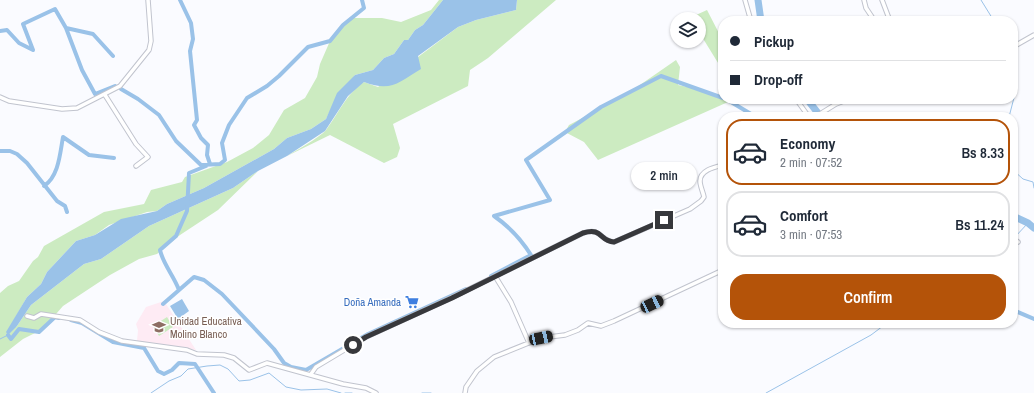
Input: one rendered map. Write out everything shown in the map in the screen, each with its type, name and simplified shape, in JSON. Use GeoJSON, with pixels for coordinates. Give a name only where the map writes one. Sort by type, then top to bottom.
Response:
{"type":"FeatureCollection","features":[{"type":"Feature","properties":{"kind":"street"},"geometry":{"type":"LineString","coordinates":[[0,97],[9,100],[62,109],[77,108],[120,86],[149,50],[151,41],[148,0]]}},
{"type":"Feature","properties":{"kind":"street"},"geometry":{"type":"LineString","coordinates":[[745,0],[750,16]]}},
{"type":"Feature","properties":{"kind":"street"},"geometry":{"type":"LineString","coordinates":[[864,0],[866,8],[871,16]]}},
{"type":"Feature","properties":{"kind":"street"},"geometry":{"type":"LineString","coordinates":[[882,0],[888,16]]}},
{"type":"Feature","properties":{"kind":"street"},"geometry":{"type":"LineString","coordinates":[[1018,44],[1034,35]]}},
{"type":"Feature","properties":{"kind":"street"},"geometry":{"type":"LineString","coordinates":[[105,94],[136,144],[148,157],[136,166]]}},
{"type":"Feature","properties":{"kind":"street"},"geometry":{"type":"LineString","coordinates":[[825,112],[836,104]]}},
{"type":"Feature","properties":{"kind":"street"},"geometry":{"type":"LineString","coordinates":[[311,374],[316,367],[366,337],[452,298],[583,233],[591,231],[596,232],[608,242],[614,242],[690,209],[701,202],[704,197],[700,176],[705,171],[718,167]]}},
{"type":"Feature","properties":{"kind":"street"},"geometry":{"type":"LineString","coordinates":[[465,393],[466,387],[470,380],[485,363],[494,357],[541,338],[565,335],[578,330],[588,323],[601,326],[608,324],[718,272]]}},
{"type":"Feature","properties":{"kind":"street"},"geometry":{"type":"LineString","coordinates":[[495,276],[511,302],[529,343]]}},
{"type":"Feature","properties":{"kind":"street"},"geometry":{"type":"LineString","coordinates":[[27,316],[34,318],[41,314],[80,320],[99,332],[122,341],[180,349],[197,354],[224,355],[234,358],[249,370],[267,363],[343,384],[366,388],[376,393]]}},
{"type":"Feature","properties":{"kind":"shaded area","name":"Unidad Educativa Molino Blanco"},"geometry":{"type":"Polygon","coordinates":[[[164,301],[196,350],[137,341],[138,330],[136,324],[146,307],[164,301]]]}},
{"type":"Feature","properties":{"kind":"green space"},"geometry":{"type":"Polygon","coordinates":[[[439,0],[443,0],[423,25],[415,30],[408,40],[404,40],[394,54],[384,58],[373,70],[355,75],[331,109],[326,119],[311,129],[287,138],[274,149],[204,188],[167,204],[157,211],[147,212],[109,225],[95,235],[76,241],[47,272],[41,284],[27,297],[7,332],[17,326],[31,305],[84,264],[101,259],[149,226],[233,188],[258,171],[218,210],[180,235],[157,254],[139,259],[110,275],[63,306],[43,329],[23,339],[0,357],[0,293],[8,286],[19,281],[33,261],[38,257],[44,246],[104,212],[144,204],[151,190],[182,182],[185,177],[227,162],[253,148],[269,135],[284,110],[305,98],[317,77],[320,64],[330,41],[351,18],[382,18],[401,22],[431,10],[439,0]]]}},
{"type":"Feature","properties":{"kind":"green space"},"geometry":{"type":"Polygon","coordinates":[[[517,0],[556,0],[488,58],[470,70],[468,86],[393,124],[400,148],[397,157],[384,163],[330,135],[287,156],[323,133],[331,124],[347,98],[364,82],[378,87],[458,27],[476,20],[516,10],[517,0]]]}},
{"type":"Feature","properties":{"kind":"green space"},"geometry":{"type":"Polygon","coordinates":[[[707,10],[718,31],[718,63],[706,43],[706,12],[703,12],[707,10]]]}},
{"type":"Feature","properties":{"kind":"green space"},"geometry":{"type":"Polygon","coordinates":[[[676,60],[680,67],[678,85],[697,89],[718,98],[718,104],[724,104],[598,160],[584,142],[565,132],[569,125],[624,96],[676,60]]]}},
{"type":"Feature","properties":{"kind":"green space"},"geometry":{"type":"Polygon","coordinates":[[[167,317],[173,327],[159,336],[153,326],[167,317]]]}},
{"type":"Feature","properties":{"kind":"water"},"geometry":{"type":"Polygon","coordinates":[[[443,0],[517,0],[516,10],[476,20],[458,27],[418,56],[421,69],[400,82],[388,86],[381,86],[364,82],[348,96],[325,131],[287,156],[258,171],[233,188],[149,226],[101,259],[84,264],[31,305],[17,326],[8,335],[6,332],[27,297],[41,284],[47,272],[76,241],[95,235],[121,219],[157,211],[167,204],[204,188],[274,149],[287,138],[311,129],[326,119],[337,93],[355,75],[373,70],[384,58],[394,54],[404,40],[408,40],[415,30],[423,25],[443,0]]]}},
{"type":"Feature","properties":{"kind":"water"},"geometry":{"type":"Polygon","coordinates":[[[182,299],[189,311],[178,319],[170,306],[182,299]]]}},
{"type":"Feature","properties":{"kind":"waterway"},"geometry":{"type":"LineString","coordinates":[[180,0],[191,23],[193,39],[190,51],[197,120],[194,125],[201,138],[208,145],[207,155],[210,164]]}},
{"type":"Feature","properties":{"kind":"waterway"},"geometry":{"type":"LineString","coordinates":[[121,89],[138,99],[159,115],[176,141],[201,165],[220,164],[225,160],[222,143],[229,125],[247,98],[267,86],[279,76],[308,47],[330,41],[343,25],[364,8],[362,0]]}},
{"type":"Feature","properties":{"kind":"waterway"},"geometry":{"type":"LineString","coordinates":[[758,0],[760,16]]}},
{"type":"Feature","properties":{"kind":"waterway"},"geometry":{"type":"LineString","coordinates":[[981,0],[991,16]]}},
{"type":"Feature","properties":{"kind":"waterway"},"geometry":{"type":"LineString","coordinates":[[0,31],[7,30],[19,43],[33,50],[23,24],[55,9],[66,28],[82,70],[95,94],[115,86]]}},
{"type":"Feature","properties":{"kind":"waterway"},"geometry":{"type":"LineString","coordinates":[[66,28],[93,34],[113,56]]}},
{"type":"Feature","properties":{"kind":"waterway"},"geometry":{"type":"LineString","coordinates":[[491,276],[531,255],[515,234],[494,216],[550,200],[526,160],[601,107],[661,76],[718,96]]}},
{"type":"Feature","properties":{"kind":"waterway"},"geometry":{"type":"LineString","coordinates":[[734,104],[748,112]]}},
{"type":"Feature","properties":{"kind":"waterway"},"geometry":{"type":"LineString","coordinates":[[811,104],[817,112]]}},
{"type":"Feature","properties":{"kind":"waterway"},"geometry":{"type":"LineString","coordinates":[[1010,112],[1012,104]]}},
{"type":"Feature","properties":{"kind":"waterway"},"geometry":{"type":"LineString","coordinates":[[44,186],[49,182],[56,170],[60,157],[63,137],[89,155],[114,158]]}},
{"type":"Feature","properties":{"kind":"waterway"},"geometry":{"type":"LineString","coordinates":[[0,151],[10,151],[17,154],[27,163],[57,201],[65,206],[67,212]]}},
{"type":"Feature","properties":{"kind":"waterway"},"geometry":{"type":"LineString","coordinates":[[179,290],[160,250],[176,236],[187,211],[189,173],[206,166]]}},
{"type":"Feature","properties":{"kind":"waterway"},"geometry":{"type":"LineString","coordinates":[[1018,174],[1023,179],[1033,182],[1034,188]]}},
{"type":"Feature","properties":{"kind":"waterway"},"geometry":{"type":"LineString","coordinates":[[1018,218],[1034,228]]}},
{"type":"Feature","properties":{"kind":"waterway"},"geometry":{"type":"LineString","coordinates":[[1018,234],[1028,223]]}},
{"type":"Feature","properties":{"kind":"waterway"},"geometry":{"type":"LineString","coordinates":[[163,304],[194,277],[204,280],[222,294],[274,349],[284,363],[291,367],[306,370],[368,334],[466,289]]}},
{"type":"Feature","properties":{"kind":"waterway"},"geometry":{"type":"LineString","coordinates":[[1018,312],[1034,319]]}},
{"type":"Feature","properties":{"kind":"waterway"},"geometry":{"type":"LineString","coordinates":[[8,335],[11,339],[19,329],[39,332],[55,317],[59,318]]}},
{"type":"Feature","properties":{"kind":"waterway"},"geometry":{"type":"LineString","coordinates":[[71,320],[82,323],[113,342],[144,348],[158,371],[164,374],[172,370],[179,363],[195,364],[214,393]]}},
{"type":"Feature","properties":{"kind":"waterway"},"geometry":{"type":"LineString","coordinates":[[766,393],[871,335],[880,328]]}},
{"type":"Feature","properties":{"kind":"waterway"},"geometry":{"type":"LineString","coordinates":[[0,339],[8,335]]}},
{"type":"Feature","properties":{"kind":"waterway"},"geometry":{"type":"LineString","coordinates":[[151,393],[169,381],[181,376],[188,369],[220,365],[228,369],[239,381],[250,380],[269,373],[286,387],[301,390],[327,389],[341,393]]}},
{"type":"Feature","properties":{"kind":"waterway"},"geometry":{"type":"LineString","coordinates":[[345,393],[352,393]]}},
{"type":"Feature","properties":{"kind":"waterway"},"geometry":{"type":"LineString","coordinates":[[422,393],[431,393]]}},
{"type":"Feature","properties":{"kind":"place","name":"Doña Amanda"},"geometry":{"type":"Point","coordinates":[412,302]}},
{"type":"Feature","properties":{"kind":"place","name":"Unidad Educativa Molino Blanco"},"geometry":{"type":"Point","coordinates":[159,327]}},
{"type":"Feature","properties":{"kind":"route"},"geometry":{"type":"LineString","coordinates":[[353,345],[366,337],[452,298],[535,255],[583,233],[591,231],[596,232],[608,242],[614,242],[664,220]]}}]}
